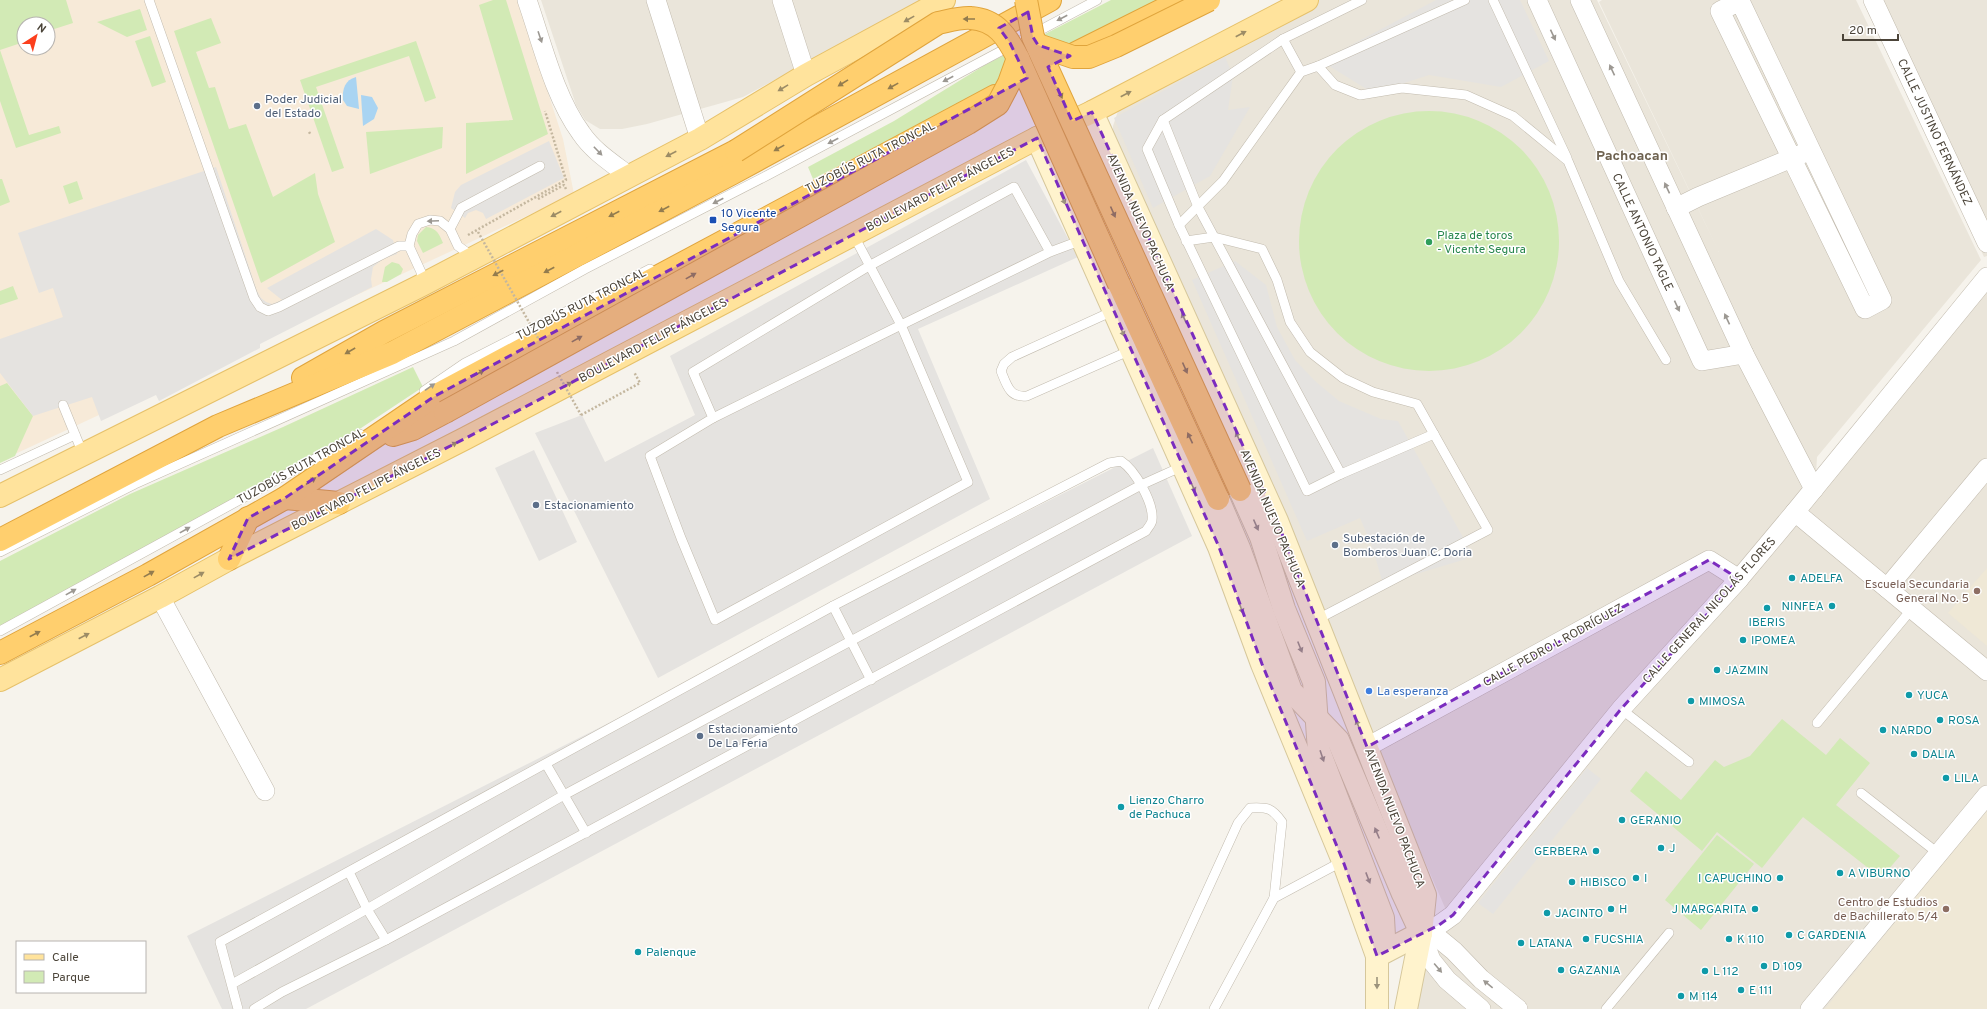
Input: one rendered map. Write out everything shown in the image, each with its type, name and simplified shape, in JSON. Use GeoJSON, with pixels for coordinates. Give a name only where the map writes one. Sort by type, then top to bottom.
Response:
{"type":"FeatureCollection","features":[{"type":"Feature","properties":{"kind":"highway"},"geometry":{"type":"LineString","coordinates":[[1026,0],[1033,37],[1038,45],[1240,490]]}},
{"type":"Feature","properties":{"kind":"highway"},"geometry":{"type":"LineString","coordinates":[[218,426],[392,353],[731,174],[1050,0]]}},
{"type":"Feature","properties":{"kind":"highway"},"geometry":{"type":"LineString","coordinates":[[0,653],[148,575],[285,498],[366,437],[435,396],[1047,68],[1182,0]]}},
{"type":"Feature","properties":{"kind":"highway"},"geometry":{"type":"LineString","coordinates":[[1038,45],[1073,57],[1089,57],[1116,46],[1209,0]]}},
{"type":"Feature","properties":{"kind":"highway"},"geometry":{"type":"LineString","coordinates":[[0,540],[218,426],[384,332],[736,151],[938,23],[972,18],[997,26],[1010,43],[1018,58],[1119,284],[1218,499]]}},
{"type":"Feature","properties":{"kind":"highway"},"geometry":{"type":"LineString","coordinates":[[366,437],[413,429],[968,123],[998,104],[1010,83],[1018,58]]}},
{"type":"Feature","properties":{"kind":"highway"},"geometry":{"type":"LineString","coordinates":[[285,498],[339,503]]}},
{"type":"Feature","properties":{"kind":"highway"},"geometry":{"type":"LineString","coordinates":[[229,559],[248,518]]}},
{"type":"Feature","properties":{"kind":"main road"},"geometry":{"type":"LineString","coordinates":[[0,496],[79,444],[422,285],[472,250],[629,176],[700,139],[806,75],[944,0]]}},
{"type":"Feature","properties":{"kind":"main road","name":"BOULEVARD FELIPE ÁNGELES"},"geometry":{"type":"LineString","coordinates":[[0,680],[160,597],[229,559],[466,438],[1037,138],[1092,112],[1306,0]]}},
{"type":"Feature","properties":{"kind":"main road","name":"AVENIDA NUEVO PACHUCA"},"geometry":{"type":"LineString","coordinates":[[1092,112],[1108,151],[1277,521],[1425,895],[1422,933]]}},
{"type":"Feature","properties":{"kind":"main road"},"geometry":{"type":"LineString","coordinates":[[1037,138],[1219,547],[1262,664],[1343,861],[1377,956]]}},
{"type":"Feature","properties":{"kind":"main road"},"geometry":{"type":"LineString","coordinates":[[1054,178],[1064,166],[1077,156],[1092,152],[1108,151]]}},
{"type":"Feature","properties":{"kind":"main road"},"geometry":{"type":"LineString","coordinates":[[1240,490],[1261,537],[1284,609],[1314,682],[1319,751],[1383,918],[1384,936],[1377,956],[1377,1009]]}},
{"type":"Feature","properties":{"kind":"main road"},"geometry":{"type":"LineString","coordinates":[[1218,499],[1239,548],[1291,691],[1338,740],[1403,894],[1422,933],[1406,1009]]}},
{"type":"Feature","properties":{"kind":"main road"},"geometry":{"type":"LineString","coordinates":[[1377,956],[1422,933]]}},
{"type":"Feature","properties":{"kind":"street"},"geometry":{"type":"LineString","coordinates":[[527,0],[562,102],[581,134],[604,158],[629,176]]}},
{"type":"Feature","properties":{"kind":"street"},"geometry":{"type":"LineString","coordinates":[[656,0],[700,139]]}},
{"type":"Feature","properties":{"kind":"street"},"geometry":{"type":"LineString","coordinates":[[782,0],[806,75]]}},
{"type":"Feature","properties":{"kind":"street","name":"CALLE ANTONIO TAGLE"},"geometry":{"type":"LineString","coordinates":[[1537,0],[1702,361],[1744,354]]}},
{"type":"Feature","properties":{"kind":"street","name":"CALLE JUSTINO FERNÁNDEZ"},"geometry":{"type":"LineString","coordinates":[[1873,0],[1987,242]]}},
{"type":"Feature","properties":{"kind":"street"},"geometry":{"type":"LineString","coordinates":[[1582,1],[1744,354],[1814,489]]}},
{"type":"Feature","properties":{"kind":"street"},"geometry":{"type":"LineString","coordinates":[[1740,2],[1764,52],[1882,300],[1865,310],[1720,11],[1740,2]]}},
{"type":"Feature","properties":{"kind":"street"},"geometry":{"type":"LineString","coordinates":[[1744,61],[1764,52]]}},
{"type":"Feature","properties":{"kind":"street"},"geometry":{"type":"LineString","coordinates":[[1676,208],[1698,197],[1810,150]]}},
{"type":"Feature","properties":{"kind":"street","name":"CALLE GENERAL NICOLÁS FLORES"},"geometry":{"type":"LineString","coordinates":[[1422,933],[1439,925],[1453,915],[1621,709],[1796,512],[1987,277]]}},
{"type":"Feature","properties":{"kind":"street"},"geometry":{"type":"LineString","coordinates":[[1887,588],[1987,468]]}},
{"type":"Feature","properties":{"kind":"street"},"geometry":{"type":"LineString","coordinates":[[1796,512],[1911,610],[1987,671]]}},
{"type":"Feature","properties":{"kind":"street","name":"CALLE PEDRO L RODRÍGUEZ"},"geometry":{"type":"LineString","coordinates":[[1367,747],[1709,560],[1738,579]]}},
{"type":"Feature","properties":{"kind":"street"},"geometry":{"type":"LineString","coordinates":[[160,597],[265,791]]}},
{"type":"Feature","properties":{"kind":"street"},"geometry":{"type":"LineString","coordinates":[[1810,1009],[1987,795]]}},
{"type":"Feature","properties":{"kind":"street"},"geometry":{"type":"LineString","coordinates":[[1422,933],[1437,937],[1454,951],[1481,979],[1518,1009]]}},
{"type":"Feature","properties":{"kind":"street","name":"AVENIDA NUEVO PACHUCA"},"geometry":{"type":"LineString","coordinates":[[1422,933],[1431,960],[1447,980],[1481,1009]]}},
{"type":"Feature","properties":{"kind":"lane"},"geometry":{"type":"LineString","coordinates":[[149,0],[254,298],[260,307],[268,311],[279,307],[399,246],[409,246]]}},
{"type":"Feature","properties":{"kind":"lane"},"geometry":{"type":"LineString","coordinates":[[0,552],[134,484],[454,341],[585,269],[768,175],[1097,0]]}},
{"type":"Feature","properties":{"kind":"lane","name":"TUZOBÚS RUTA TRONCAL"},"geometry":{"type":"LineString","coordinates":[[699,244],[1176,0]]}},
{"type":"Feature","properties":{"kind":"lane"},"geometry":{"type":"LineString","coordinates":[[1362,0],[1284,39],[1163,120],[1147,150],[1186,241],[1307,491],[1341,474],[1434,434]]}},
{"type":"Feature","properties":{"kind":"lane"},"geometry":{"type":"LineString","coordinates":[[1179,225],[1223,181],[1301,72],[1318,66],[1465,0]]}},
{"type":"Feature","properties":{"kind":"lane"},"geometry":{"type":"LineString","coordinates":[[1493,0],[1568,161],[1619,281],[1666,360]]}},
{"type":"Feature","properties":{"kind":"lane"},"geometry":{"type":"LineString","coordinates":[[1284,39],[1301,72]]}},
{"type":"Feature","properties":{"kind":"lane"},"geometry":{"type":"LineString","coordinates":[[1318,66],[1335,85],[1360,95],[1402,88],[1466,95],[1513,116],[1568,161]]}},
{"type":"Feature","properties":{"kind":"lane"},"geometry":{"type":"LineString","coordinates":[[1163,120],[1198,207],[1341,474]]}},
{"type":"Feature","properties":{"kind":"lane"},"geometry":{"type":"LineString","coordinates":[[450,229],[461,208],[540,166]]}},
{"type":"Feature","properties":{"kind":"lane"},"geometry":{"type":"LineString","coordinates":[[713,418],[693,372],[869,266],[1014,187],[1050,252]]}},
{"type":"Feature","properties":{"kind":"lane"},"geometry":{"type":"LineString","coordinates":[[422,285],[421,272],[409,246],[412,234],[418,224],[430,220],[440,221],[450,229],[458,246],[472,250]]}},
{"type":"Feature","properties":{"kind":"lane"},"geometry":{"type":"LineString","coordinates":[[853,234],[901,325],[968,482],[715,620],[681,538],[650,456],[713,418],[901,325],[1050,252],[1082,240]]}},
{"type":"Feature","properties":{"kind":"lane"},"geometry":{"type":"LineString","coordinates":[[1186,241],[1214,237],[1262,249],[1277,280],[1290,322],[1310,352],[1343,378],[1373,392],[1417,404],[1488,530],[1316,620]]}},
{"type":"Feature","properties":{"kind":"lane","name":"TUZOBÚS RUTA TRONCAL"},"geometry":{"type":"LineString","coordinates":[[413,398],[465,363],[656,266]]}},
{"type":"Feature","properties":{"kind":"lane"},"geometry":{"type":"LineString","coordinates":[[1113,311],[1012,357],[1004,364],[1001,371],[1008,390],[1018,397],[1027,396],[1131,350]]}},
{"type":"Feature","properties":{"kind":"lane"},"geometry":{"type":"LineString","coordinates":[[0,470],[79,444],[63,405]]}},
{"type":"Feature","properties":{"kind":"lane","name":"TUZOBÚS RUTA TRONCAL"},"geometry":{"type":"LineString","coordinates":[[0,631],[355,438],[366,437]]}},
{"type":"Feature","properties":{"kind":"lane"},"geometry":{"type":"LineString","coordinates":[[238,1009],[220,942],[833,606],[1109,463],[1121,461],[1128,466],[1141,485],[1152,513],[1152,522],[1146,531],[386,940],[282,992],[254,1009]]}},
{"type":"Feature","properties":{"kind":"lane"},"geometry":{"type":"LineString","coordinates":[[232,984],[564,796],[1141,485],[1183,466]]}},
{"type":"Feature","properties":{"kind":"lane"},"geometry":{"type":"LineString","coordinates":[[833,606],[870,680]]}},
{"type":"Feature","properties":{"kind":"lane"},"geometry":{"type":"LineString","coordinates":[[1817,723],[1911,610]]}},
{"type":"Feature","properties":{"kind":"lane"},"geometry":{"type":"LineString","coordinates":[[1621,709],[1689,762]]}},
{"type":"Feature","properties":{"kind":"lane"},"geometry":{"type":"LineString","coordinates":[[546,764],[586,833]]}},
{"type":"Feature","properties":{"kind":"lane"},"geometry":{"type":"LineString","coordinates":[[1861,793],[1939,854]]}},
{"type":"Feature","properties":{"kind":"lane"},"geometry":{"type":"LineString","coordinates":[[1153,1009],[1238,823],[1250,808],[1264,807],[1274,810],[1282,822],[1274,898],[1214,1009]]}},
{"type":"Feature","properties":{"kind":"lane"},"geometry":{"type":"LineString","coordinates":[[1274,898],[1343,861]]}},
{"type":"Feature","properties":{"kind":"lane"},"geometry":{"type":"LineString","coordinates":[[349,872],[386,940]]}},
{"type":"Feature","properties":{"kind":"lane"},"geometry":{"type":"LineString","coordinates":[[1606,1009],[1669,933]]}},
{"type":"Feature","properties":{"kind":"path"},"geometry":{"type":"LineString","coordinates":[[472,250],[466,236],[566,180],[542,103]]}},
{"type":"Feature","properties":{"kind":"path"},"geometry":{"type":"LineString","coordinates":[[478,232],[539,340]]}},
{"type":"Feature","properties":{"kind":"path"},"geometry":{"type":"LineString","coordinates":[[554,368],[581,415],[640,383],[634,372],[628,376]]}},
{"type":"Feature","properties":{"kind":"highlighted area"},"geometry":{"type":"Polygon","coordinates":[[[1028,12],[1033,37],[1038,45],[1070,56],[1048,67],[1072,121],[1092,112],[1277,521],[1367,747],[1709,560],[1739,579],[1621,709],[1453,915],[1439,925],[1377,956],[1343,861],[1262,664],[1219,547],[1037,138],[466,438],[229,559],[248,518],[285,498],[435,396],[1027,78],[1010,43],[999,28],[1028,12]]]}},
{"type":"Feature","properties":{"kind":"shaded area"},"geometry":{"type":"Polygon","coordinates":[[[0,0],[518,0],[563,139],[574,194],[0,461],[0,0]]]}},
{"type":"Feature","properties":{"kind":"shaded area"},"geometry":{"type":"Polygon","coordinates":[[[541,0],[925,0],[743,97],[647,124],[622,129],[600,129],[585,120],[576,105],[541,0]]]}},
{"type":"Feature","properties":{"kind":"shaded area"},"geometry":{"type":"Polygon","coordinates":[[[1319,0],[1597,0],[1719,252],[1599,2],[1602,0],[1856,0],[1981,260],[1817,457],[1816,474],[1446,910],[1113,147],[1113,126],[1119,108],[1136,95],[1319,0]]]}},
{"type":"Feature","properties":{"kind":"shaded area"},"geometry":{"type":"Polygon","coordinates":[[[1436,0],[1520,0],[1549,61],[1501,87],[1429,75],[1373,93],[1321,61],[1436,0]]]}},
{"type":"Feature","properties":{"kind":"shaded area"},"geometry":{"type":"Polygon","coordinates":[[[1864,0],[1987,0],[1987,256],[1984,257],[1864,0]]]}},
{"type":"Feature","properties":{"kind":"shaded area"},"geometry":{"type":"Polygon","coordinates":[[[1225,57],[1233,76],[1228,110],[1250,107],[1210,176],[1153,208],[1114,118],[1225,57]]]}},
{"type":"Feature","properties":{"kind":"shaded area"},"geometry":{"type":"Polygon","coordinates":[[[549,141],[564,178],[486,219],[483,213],[476,210],[468,213],[465,218],[451,208],[455,192],[461,185],[549,141]]]}},
{"type":"Feature","properties":{"kind":"shaded area"},"geometry":{"type":"Polygon","coordinates":[[[1026,160],[1078,257],[918,329],[990,499],[658,678],[535,433],[582,415],[605,462],[695,415],[670,356],[1026,160]]]}},
{"type":"Feature","properties":{"kind":"shaded area"},"geometry":{"type":"Polygon","coordinates":[[[216,167],[257,291],[261,298],[266,302],[272,304],[282,300],[267,288],[376,229],[393,240],[397,254],[383,259],[373,267],[371,279],[372,287],[260,344],[260,348],[159,401],[156,395],[101,421],[92,397],[33,416],[0,373],[0,339],[63,317],[53,288],[39,293],[18,233],[216,167]]]}},
{"type":"Feature","properties":{"kind":"shaded area"},"geometry":{"type":"Polygon","coordinates":[[[1235,261],[1266,285],[1277,327],[1295,360],[1315,381],[1339,401],[1381,419],[1398,421],[1469,548],[1466,559],[1383,584],[1372,546],[1360,518],[1307,541],[1192,280],[1235,261]]]}},
{"type":"Feature","properties":{"kind":"shaded area"},"geometry":{"type":"Polygon","coordinates":[[[1987,275],[1987,1009],[1399,1009],[1446,930],[1987,275]]]}},
{"type":"Feature","properties":{"kind":"shaded area","name":"Estacionamiento De La Feria"},"geometry":{"type":"Polygon","coordinates":[[[1153,448],[1192,536],[306,1009],[222,1009],[187,936],[1153,448]]]}},
{"type":"Feature","properties":{"kind":"shaded area","name":"Estacionamiento"},"geometry":{"type":"Polygon","coordinates":[[[534,450],[577,542],[539,561],[495,468],[534,450]]]}},
{"type":"Feature","properties":{"kind":"shaded area","name":"Escuela Secundaria General No. 5"},"geometry":{"type":"Polygon","coordinates":[[[1987,568],[1987,646],[1948,613],[1987,568]]]}},
{"type":"Feature","properties":{"kind":"shaded area"},"geometry":{"type":"Polygon","coordinates":[[[1587,768],[1601,779],[1493,914],[1478,903],[1587,768]]]}},
{"type":"Feature","properties":{"kind":"shaded area","name":"Centro de Estudios de Bachillerato 5/4"},"geometry":{"type":"Polygon","coordinates":[[[1987,808],[1987,1009],[1825,1009],[1987,808]]]}},
{"type":"Feature","properties":{"kind":"green space"},"geometry":{"type":"Polygon","coordinates":[[[0,0],[66,0],[73,23],[56,28],[56,16],[16,16],[16,45],[0,50],[0,0]]]}},
{"type":"Feature","properties":{"kind":"green space"},"geometry":{"type":"Polygon","coordinates":[[[493,0],[506,0],[548,134],[466,174],[466,123],[513,120],[479,5],[493,0]]]}},
{"type":"Feature","properties":{"kind":"green space"},"geometry":{"type":"Polygon","coordinates":[[[1111,0],[1162,0],[813,179],[808,167],[894,121],[985,65],[1111,0]]]}},
{"type":"Feature","properties":{"kind":"green space"},"geometry":{"type":"Polygon","coordinates":[[[140,9],[147,30],[127,37],[97,22],[140,9]]]}},
{"type":"Feature","properties":{"kind":"green space"},"geometry":{"type":"Polygon","coordinates":[[[211,18],[221,43],[196,52],[209,88],[215,87],[229,129],[246,124],[273,197],[315,173],[318,194],[335,242],[261,283],[174,31],[211,18]]]}},
{"type":"Feature","properties":{"kind":"green space"},"geometry":{"type":"Polygon","coordinates":[[[150,36],[166,82],[152,87],[135,41],[150,36]]]}},
{"type":"Feature","properties":{"kind":"green space"},"geometry":{"type":"Polygon","coordinates":[[[416,41],[436,98],[425,102],[409,56],[316,87],[344,168],[332,172],[300,80],[416,41]]]}},
{"type":"Feature","properties":{"kind":"green space"},"geometry":{"type":"Polygon","coordinates":[[[0,50],[29,135],[59,126],[61,133],[16,148],[0,101],[0,50]]]}},
{"type":"Feature","properties":{"kind":"green space","name":"Plaza de toros - Vicente Segura"},"geometry":{"type":"Polygon","coordinates":[[[1429,111],[1454,114],[1479,121],[1501,133],[1521,149],[1537,169],[1549,191],[1556,216],[1559,241],[1556,266],[1549,291],[1537,313],[1521,333],[1501,349],[1479,361],[1454,368],[1429,371],[1404,368],[1379,361],[1357,349],[1337,333],[1321,313],[1309,291],[1302,266],[1299,241],[1302,216],[1309,191],[1321,169],[1337,149],[1357,133],[1379,121],[1404,114],[1429,111]]]}},
{"type":"Feature","properties":{"kind":"green space"},"geometry":{"type":"Polygon","coordinates":[[[443,127],[442,148],[370,174],[366,132],[443,127]]]}},
{"type":"Feature","properties":{"kind":"green space"},"geometry":{"type":"Polygon","coordinates":[[[0,179],[2,179],[10,202],[0,206],[0,179]]]}},
{"type":"Feature","properties":{"kind":"green space"},"geometry":{"type":"Polygon","coordinates":[[[77,181],[83,199],[69,204],[63,186],[77,181]]]}},
{"type":"Feature","properties":{"kind":"green space"},"geometry":{"type":"Polygon","coordinates":[[[426,227],[435,230],[439,234],[443,243],[423,253],[417,241],[418,235],[426,227]]]}},
{"type":"Feature","properties":{"kind":"green space"},"geometry":{"type":"Polygon","coordinates":[[[392,262],[399,264],[403,269],[401,274],[387,282],[382,282],[385,267],[392,262]]]}},
{"type":"Feature","properties":{"kind":"green space"},"geometry":{"type":"Polygon","coordinates":[[[13,286],[18,299],[0,305],[0,291],[13,286]]]}},
{"type":"Feature","properties":{"kind":"green space"},"geometry":{"type":"Polygon","coordinates":[[[413,367],[423,387],[346,438],[0,628],[0,561],[130,494],[283,427],[413,367]]]}},
{"type":"Feature","properties":{"kind":"green space"},"geometry":{"type":"Polygon","coordinates":[[[7,383],[33,416],[15,456],[0,463],[0,386],[7,383]]]}},
{"type":"Feature","properties":{"kind":"green space"},"geometry":{"type":"Polygon","coordinates":[[[1782,719],[1826,755],[1840,738],[1870,763],[1836,805],[1900,856],[1881,878],[1803,817],[1762,868],[1717,832],[1702,851],[1630,791],[1646,771],[1681,800],[1715,760],[1724,767],[1750,756],[1782,719]]]}},
{"type":"Feature","properties":{"kind":"green space"},"geometry":{"type":"Polygon","coordinates":[[[1717,835],[1754,864],[1701,930],[1665,900],[1717,835]]]}},
{"type":"Feature","properties":{"kind":"water"},"geometry":{"type":"Polygon","coordinates":[[[356,77],[359,109],[347,106],[343,100],[345,86],[349,80],[356,77]]]}},
{"type":"Feature","properties":{"kind":"water"},"geometry":{"type":"Polygon","coordinates":[[[361,95],[372,97],[378,108],[374,119],[363,126],[361,95]]]}},
{"type":"Feature","properties":{"kind":"place","name":"Poder Judicial del Estado"},"geometry":{"type":"Point","coordinates":[257,106]}},
{"type":"Feature","properties":{"kind":"place","name":"10 Vicente Segura"},"geometry":{"type":"Point","coordinates":[713,220]}},
{"type":"Feature","properties":{"kind":"place","name":"Plaza de toros - Vicente Segura"},"geometry":{"type":"Point","coordinates":[1429,242]}},
{"type":"Feature","properties":{"kind":"place","name":"Estacionamiento"},"geometry":{"type":"Point","coordinates":[536,505]}},
{"type":"Feature","properties":{"kind":"place","name":"Subestación de Bomberos Juan C. Doria"},"geometry":{"type":"Point","coordinates":[1335,545]}},
{"type":"Feature","properties":{"kind":"place","name":"ADELFA"},"geometry":{"type":"Point","coordinates":[1792,578]}},
{"type":"Feature","properties":{"kind":"place","name":"Escuela Secundaria General No. 5"},"geometry":{"type":"Point","coordinates":[1977,591]}},
{"type":"Feature","properties":{"kind":"place","name":"NINFEA"},"geometry":{"type":"Point","coordinates":[1832,606]}},
{"type":"Feature","properties":{"kind":"place","name":"IBERIS"},"geometry":{"type":"Point","coordinates":[1767,608]}},
{"type":"Feature","properties":{"kind":"place","name":"IPOMEA"},"geometry":{"type":"Point","coordinates":[1743,640]}},
{"type":"Feature","properties":{"kind":"place","name":"JAZMIN"},"geometry":{"type":"Point","coordinates":[1717,670]}},
{"type":"Feature","properties":{"kind":"place","name":"La esperanza"},"geometry":{"type":"Point","coordinates":[1369,691]}},
{"type":"Feature","properties":{"kind":"place","name":"YUCA"},"geometry":{"type":"Point","coordinates":[1909,695]}},
{"type":"Feature","properties":{"kind":"place","name":"MIMOSA"},"geometry":{"type":"Point","coordinates":[1691,701]}},
{"type":"Feature","properties":{"kind":"place","name":"ROSA"},"geometry":{"type":"Point","coordinates":[1940,720]}},
{"type":"Feature","properties":{"kind":"place","name":"NARDO"},"geometry":{"type":"Point","coordinates":[1883,730]}},
{"type":"Feature","properties":{"kind":"place","name":"Estacionamiento De La Feria"},"geometry":{"type":"Point","coordinates":[700,736]}},
{"type":"Feature","properties":{"kind":"place","name":"DALIA"},"geometry":{"type":"Point","coordinates":[1914,754]}},
{"type":"Feature","properties":{"kind":"place","name":"LILA"},"geometry":{"type":"Point","coordinates":[1946,778]}},
{"type":"Feature","properties":{"kind":"place","name":"Lienzo Charro de Pachuca"},"geometry":{"type":"Point","coordinates":[1121,807]}},
{"type":"Feature","properties":{"kind":"place","name":"GERANIO"},"geometry":{"type":"Point","coordinates":[1622,820]}},
{"type":"Feature","properties":{"kind":"place","name":"J"},"geometry":{"type":"Point","coordinates":[1661,848]}},
{"type":"Feature","properties":{"kind":"place","name":"GERBERA"},"geometry":{"type":"Point","coordinates":[1596,851]}},
{"type":"Feature","properties":{"kind":"place","name":"A VIBURNO"},"geometry":{"type":"Point","coordinates":[1840,873]}},
{"type":"Feature","properties":{"kind":"place","name":"I"},"geometry":{"type":"Point","coordinates":[1636,878]}},
{"type":"Feature","properties":{"kind":"place","name":"I CAPUCHINO"},"geometry":{"type":"Point","coordinates":[1780,878]}},
{"type":"Feature","properties":{"kind":"place","name":"HIBISCO"},"geometry":{"type":"Point","coordinates":[1572,882]}},
{"type":"Feature","properties":{"kind":"place","name":"H"},"geometry":{"type":"Point","coordinates":[1611,909]}},
{"type":"Feature","properties":{"kind":"place","name":"J MARGARITA"},"geometry":{"type":"Point","coordinates":[1755,909]}},
{"type":"Feature","properties":{"kind":"place","name":"Centro de Estudios de Bachillerato 5/4"},"geometry":{"type":"Point","coordinates":[1946,909]}},
{"type":"Feature","properties":{"kind":"place","name":"JACINTO"},"geometry":{"type":"Point","coordinates":[1547,913]}},
{"type":"Feature","properties":{"kind":"place","name":"C GARDENIA"},"geometry":{"type":"Point","coordinates":[1789,935]}},
{"type":"Feature","properties":{"kind":"place","name":"FUCSHIA"},"geometry":{"type":"Point","coordinates":[1586,939]}},
{"type":"Feature","properties":{"kind":"place","name":"K 110"},"geometry":{"type":"Point","coordinates":[1729,939]}},
{"type":"Feature","properties":{"kind":"place","name":"LATANA"},"geometry":{"type":"Point","coordinates":[1521,943]}},
{"type":"Feature","properties":{"kind":"place","name":"Palenque"},"geometry":{"type":"Point","coordinates":[638,952]}},
{"type":"Feature","properties":{"kind":"place","name":"D 109"},"geometry":{"type":"Point","coordinates":[1764,966]}},
{"type":"Feature","properties":{"kind":"place","name":"GAZANIA"},"geometry":{"type":"Point","coordinates":[1561,970]}},
{"type":"Feature","properties":{"kind":"place","name":"L 112"},"geometry":{"type":"Point","coordinates":[1705,971]}},
{"type":"Feature","properties":{"kind":"place","name":"E 111"},"geometry":{"type":"Point","coordinates":[1741,990]}},
{"type":"Feature","properties":{"kind":"place","name":"M 114"},"geometry":{"type":"Point","coordinates":[1681,996]}},
{"type":"Feature","properties":{"kind":"district","name":"Pachoacan"},"geometry":{"type":"Point","coordinates":[1632,155]}}]}
